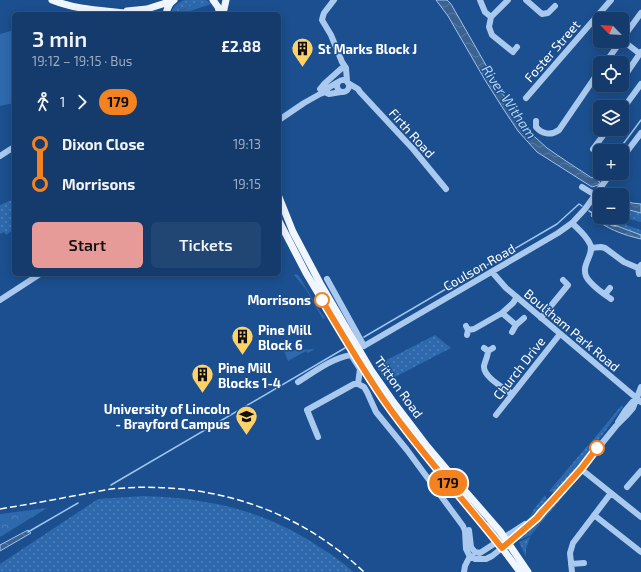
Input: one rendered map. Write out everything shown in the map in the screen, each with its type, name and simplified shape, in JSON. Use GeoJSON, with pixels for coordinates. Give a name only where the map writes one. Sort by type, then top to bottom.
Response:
{"type":"FeatureCollection","features":[{"type":"Feature","properties":{"kind":"main road"},"geometry":{"type":"LineString","coordinates":[[52,0],[90,10],[119,12],[147,9],[173,1]]}},
{"type":"Feature","properties":{"kind":"main road"},"geometry":{"type":"LineString","coordinates":[[213,0],[221,12]]}},
{"type":"Feature","properties":{"kind":"main road"},"geometry":{"type":"LineString","coordinates":[[223,12],[226,0]]}},
{"type":"Feature","properties":{"kind":"main road"},"geometry":{"type":"LineString","coordinates":[[166,12],[173,1]]}},
{"type":"Feature","properties":{"kind":"main road","name":"Tritton Road"},"geometry":{"type":"LineString","coordinates":[[282,214],[289,221],[293,232],[320,283],[371,370],[427,446],[492,521],[503,542],[509,558],[520,572]]}},
{"type":"Feature","properties":{"kind":"main road","name":"Tritton Road"},"geometry":{"type":"LineString","coordinates":[[281,225],[306,273],[368,377],[406,430],[528,572]]}},
{"type":"Feature","properties":{"kind":"street"},"geometry":{"type":"LineString","coordinates":[[322,91],[329,94],[349,88],[346,68],[342,65],[331,35],[322,20],[322,16],[334,0]]}},
{"type":"Feature","properties":{"kind":"street"},"geometry":{"type":"LineString","coordinates":[[480,0],[485,12],[492,17]]}},
{"type":"Feature","properties":{"kind":"street"},"geometry":{"type":"LineString","coordinates":[[508,0],[492,17],[489,27],[492,35],[513,52],[517,47]]}},
{"type":"Feature","properties":{"kind":"street"},"geometry":{"type":"LineString","coordinates":[[526,0],[540,16],[548,13],[554,6]]}},
{"type":"Feature","properties":{"kind":"street","name":"Foster Street"},"geometry":{"type":"LineString","coordinates":[[526,98],[611,0]]}},
{"type":"Feature","properties":{"kind":"street"},"geometry":{"type":"LineString","coordinates":[[629,30],[641,12]]}},
{"type":"Feature","properties":{"kind":"street"},"geometry":{"type":"LineString","coordinates":[[629,45],[641,53],[629,70]]}},
{"type":"Feature","properties":{"kind":"street"},"geometry":{"type":"LineString","coordinates":[[342,65],[339,81],[336,87],[339,91],[356,94],[360,92]]}},
{"type":"Feature","properties":{"kind":"street"},"geometry":{"type":"LineString","coordinates":[[322,91],[324,84],[342,65]]}},
{"type":"Feature","properties":{"kind":"street"},"geometry":{"type":"LineString","coordinates":[[281,119],[339,81],[344,79],[348,82]]}},
{"type":"Feature","properties":{"kind":"street"},"geometry":{"type":"LineString","coordinates":[[536,122],[538,129],[545,133],[552,133],[558,130],[593,80]]}},
{"type":"Feature","properties":{"kind":"street","name":"Firth Road"},"geometry":{"type":"LineString","coordinates":[[348,82],[358,89],[413,149],[446,189]]}},
{"type":"Feature","properties":{"kind":"street"},"geometry":{"type":"LineString","coordinates":[[629,100],[641,84]]}},
{"type":"Feature","properties":{"kind":"street"},"geometry":{"type":"LineString","coordinates":[[629,149],[641,133]]}},
{"type":"Feature","properties":{"kind":"street"},"geometry":{"type":"LineString","coordinates":[[0,156],[12,148]]}},
{"type":"Feature","properties":{"kind":"street"},"geometry":{"type":"LineString","coordinates":[[582,187],[593,194]]}},
{"type":"Feature","properties":{"kind":"street","name":"Coulson Road"},"geometry":{"type":"LineString","coordinates":[[327,279],[364,346],[558,233],[572,223],[593,198]]}},
{"type":"Feature","properties":{"kind":"street"},"geometry":{"type":"LineString","coordinates":[[281,223],[289,221]]}},
{"type":"Feature","properties":{"kind":"street"},"geometry":{"type":"LineString","coordinates":[[572,223],[588,239],[591,248],[585,266],[587,278],[611,299]]}},
{"type":"Feature","properties":{"kind":"street"},"geometry":{"type":"LineString","coordinates":[[591,248],[601,246],[624,262],[639,269]]}},
{"type":"Feature","properties":{"kind":"street","name":"Boultham Park Road"},"geometry":{"type":"LineString","coordinates":[[492,272],[506,288],[639,400]]}},
{"type":"Feature","properties":{"kind":"street"},"geometry":{"type":"LineString","coordinates":[[0,300],[37,276]]}},
{"type":"Feature","properties":{"kind":"street"},"geometry":{"type":"LineString","coordinates":[[541,318],[568,285],[563,280]]}},
{"type":"Feature","properties":{"kind":"street"},"geometry":{"type":"LineString","coordinates":[[605,294],[610,288]]}},
{"type":"Feature","properties":{"kind":"street"},"geometry":{"type":"LineString","coordinates":[[467,330],[474,329],[502,313],[517,297]]}},
{"type":"Feature","properties":{"kind":"street"},"geometry":{"type":"LineString","coordinates":[[502,313],[516,326]]}},
{"type":"Feature","properties":{"kind":"street"},"geometry":{"type":"LineString","coordinates":[[512,332],[524,318]]}},
{"type":"Feature","properties":{"kind":"street","name":"Church Drive"},"geometry":{"type":"LineString","coordinates":[[496,415],[560,334]]}},
{"type":"Feature","properties":{"kind":"street"},"geometry":{"type":"LineString","coordinates":[[489,349],[484,368],[486,374],[512,394]]}},
{"type":"Feature","properties":{"kind":"street"},"geometry":{"type":"LineString","coordinates":[[298,382],[335,360],[351,355],[360,369],[358,384]]}},
{"type":"Feature","properties":{"kind":"street"},"geometry":{"type":"LineString","coordinates":[[364,388],[368,377]]}},
{"type":"Feature","properties":{"kind":"street"},"geometry":{"type":"LineString","coordinates":[[318,437],[307,410],[354,384],[358,384],[364,388],[368,392],[376,412],[416,462],[463,526],[465,531],[467,553],[478,559],[486,558],[492,556],[503,542],[519,528],[542,512],[554,499],[616,426],[621,416],[629,406],[639,400],[641,387]]}},
{"type":"Feature","properties":{"kind":"street"},"geometry":{"type":"LineString","coordinates":[[581,469],[641,517]]}},
{"type":"Feature","properties":{"kind":"street"},"geometry":{"type":"LineString","coordinates":[[627,487],[641,471]]}},
{"type":"Feature","properties":{"kind":"street"},"geometry":{"type":"LineString","coordinates":[[572,572],[570,553],[573,544],[611,493]]}},
{"type":"Feature","properties":{"kind":"street"},"geometry":{"type":"LineString","coordinates":[[594,515],[641,552]]}},
{"type":"Feature","properties":{"kind":"street"},"geometry":{"type":"LineString","coordinates":[[463,526],[470,531],[472,547],[475,552],[480,553],[503,542]]}},
{"type":"Feature","properties":{"kind":"street"},"geometry":{"type":"LineString","coordinates":[[464,572],[470,556]]}},
{"type":"Feature","properties":{"kind":"street"},"geometry":{"type":"LineString","coordinates":[[571,564],[584,562]]}},
{"type":"Feature","properties":{"kind":"green space"},"geometry":{"type":"Polygon","coordinates":[[[184,0],[206,0],[211,4],[208,5],[206,3],[200,3],[176,12],[171,12],[176,5],[184,0]]]}},
{"type":"Feature","properties":{"kind":"green space"},"geometry":{"type":"Polygon","coordinates":[[[200,3],[206,3],[208,5],[188,12],[176,12],[200,3]]]}},
{"type":"Feature","properties":{"kind":"green space"},"geometry":{"type":"Polygon","coordinates":[[[12,31],[12,103],[0,106],[0,34],[12,31]]]}},
{"type":"Feature","properties":{"kind":"green space"},"geometry":{"type":"Polygon","coordinates":[[[12,200],[12,230],[6,235],[4,232],[0,234],[0,205],[12,200]]]}},
{"type":"Feature","properties":{"kind":"green space"},"geometry":{"type":"Polygon","coordinates":[[[629,210],[641,213],[641,222],[629,219],[629,210]]]}},
{"type":"Feature","properties":{"kind":"green space"},"geometry":{"type":"Polygon","coordinates":[[[609,224],[626,224],[641,230],[641,235],[617,226],[609,224]]]}},
{"type":"Feature","properties":{"kind":"green space"},"geometry":{"type":"Polygon","coordinates":[[[296,274],[299,276],[325,318],[323,319],[305,288],[294,275],[296,274]]]}},
{"type":"Feature","properties":{"kind":"green space"},"geometry":{"type":"Polygon","coordinates":[[[435,335],[451,348],[386,381],[374,363],[379,360],[381,363],[435,335]]]}},
{"type":"Feature","properties":{"kind":"green space"},"geometry":{"type":"Polygon","coordinates":[[[315,349],[308,353],[306,351],[288,361],[284,351],[315,349]]]}},
{"type":"Feature","properties":{"kind":"green space"},"geometry":{"type":"Polygon","coordinates":[[[621,406],[623,407],[598,441],[592,441],[621,406]]]}},
{"type":"Feature","properties":{"kind":"green space"},"geometry":{"type":"Polygon","coordinates":[[[588,445],[591,449],[590,452],[572,475],[556,492],[553,493],[549,491],[588,445]]]}},
{"type":"Feature","properties":{"kind":"green space"},"geometry":{"type":"Polygon","coordinates":[[[569,487],[570,488],[531,535],[519,540],[519,537],[544,516],[569,487]]]}},
{"type":"Feature","properties":{"kind":"green space"},"geometry":{"type":"Polygon","coordinates":[[[545,495],[545,504],[531,518],[520,525],[530,517],[534,509],[545,495]]]}},
{"type":"Feature","properties":{"kind":"green space"},"geometry":{"type":"Polygon","coordinates":[[[144,496],[182,499],[220,505],[235,508],[264,518],[305,538],[336,558],[353,572],[0,572],[0,564],[98,499],[144,496]]]}},
{"type":"Feature","properties":{"kind":"green space"},"geometry":{"type":"Polygon","coordinates":[[[47,508],[0,537],[0,514],[47,508]]]}},
{"type":"Feature","properties":{"kind":"green space"},"geometry":{"type":"Polygon","coordinates":[[[530,537],[526,549],[526,557],[519,542],[530,537]]]}},
{"type":"Feature","properties":{"kind":"water"},"geometry":{"type":"Polygon","coordinates":[[[436,0],[447,0],[451,4],[499,88],[525,128],[547,148],[593,178],[593,180],[598,180],[600,182],[598,185],[592,187],[537,152],[518,131],[485,80],[448,16],[436,0]]]}},
{"type":"Feature","properties":{"kind":"water"},"geometry":{"type":"Polygon","coordinates":[[[629,202],[641,204],[641,213],[629,210],[629,202]]]}},
{"type":"Feature","properties":{"kind":"water"},"geometry":{"type":"Polygon","coordinates":[[[603,224],[617,226],[641,235],[641,239],[621,233],[603,224]]]}},
{"type":"Feature","properties":{"kind":"water"},"geometry":{"type":"Polygon","coordinates":[[[28,530],[31,533],[0,551],[0,545],[28,530]]]}},
{"type":"Feature","properties":{"kind":"waterway"},"geometry":{"type":"LineString","coordinates":[[623,144],[641,120]]}},
{"type":"Feature","properties":{"kind":"waterway"},"geometry":{"type":"LineString","coordinates":[[364,337],[557,224],[579,204],[582,206]]}},
{"type":"Feature","properties":{"kind":"waterway"},"geometry":{"type":"LineString","coordinates":[[589,211],[593,213]]}},
{"type":"Feature","properties":{"kind":"waterway"},"geometry":{"type":"LineString","coordinates":[[612,224],[616,226]]}},
{"type":"Feature","properties":{"kind":"waterway"},"geometry":{"type":"LineString","coordinates":[[111,485],[345,348]]}},
{"type":"Feature","properties":{"kind":"waterway"},"geometry":{"type":"LineString","coordinates":[[28,532],[78,503]]}},
{"type":"Feature","properties":{"kind":"railway"},"geometry":{"type":"LineString","coordinates":[[0,509],[111,489],[146,487],[180,489],[214,494],[246,502],[278,514],[308,530],[337,549],[364,572]]}},
{"type":"Feature","properties":{"kind":"bus line","name":"179"},"geometry":{"type":"LineString","coordinates":[[322,300],[368,377],[386,403],[443,477],[502,548],[537,518],[581,469],[597,448]]}},
{"type":"Feature","properties":{"kind":"place","name":"St Marks Block J"},"geometry":{"type":"Point","coordinates":[303,68]}},
{"type":"Feature","properties":{"kind":"place","name":"Morrisons"},"geometry":{"type":"Point","coordinates":[322,300]}},
{"type":"Feature","properties":{"kind":"place","name":"Pine Mill Block 6"},"geometry":{"type":"Point","coordinates":[242,356]}},
{"type":"Feature","properties":{"kind":"place","name":"Pine Mill Blocks 1-4"},"geometry":{"type":"Point","coordinates":[203,394]}},
{"type":"Feature","properties":{"kind":"place","name":"University of Lincoln - Brayford Campus"},"geometry":{"type":"Point","coordinates":[246,436]}},
{"type":"Feature","properties":{"kind":"water label","name":"River Witham"},"geometry":{"type":"Point","coordinates":[509,102]}}]}
